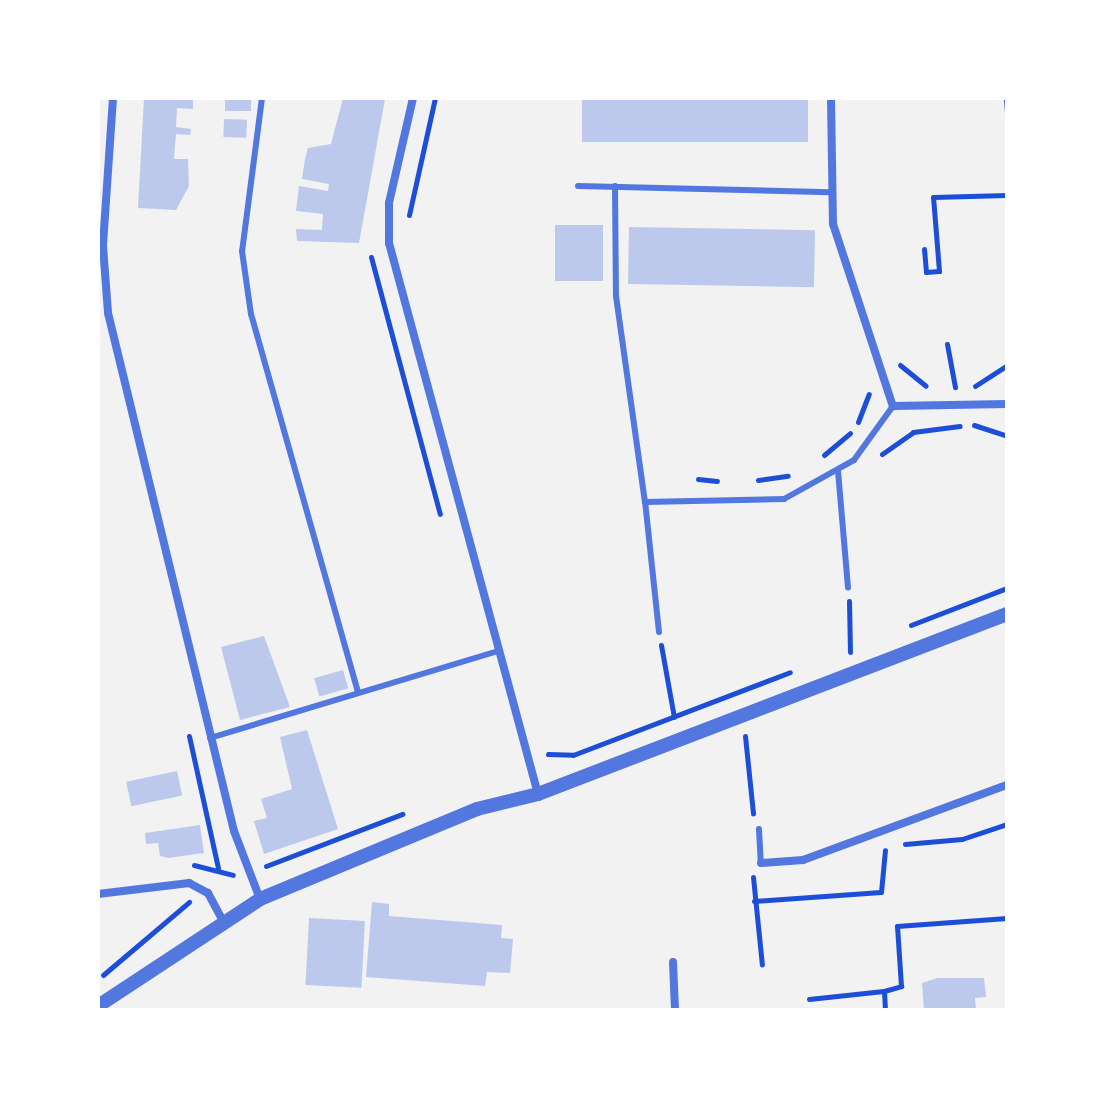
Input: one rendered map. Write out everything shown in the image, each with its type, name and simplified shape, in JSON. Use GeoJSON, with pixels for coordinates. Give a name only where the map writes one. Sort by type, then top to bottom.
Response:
{"type":"FeatureCollection","features":[{"type":"Feature","properties":{"kind":"street"},"geometry":{"type":"LineString","coordinates":[[113,98],[103,246],[108,313],[210,738],[260,899]]}},
{"type":"Feature","properties":{"kind":"street"},"geometry":{"type":"LineString","coordinates":[[413,98],[388,237],[538,794]]}},
{"type":"Feature","properties":{"kind":"street"},"geometry":{"type":"LineString","coordinates":[[831,98],[830,192],[846,272],[893,406],[1007,404]]}},
{"type":"Feature","properties":{"kind":"street"},"geometry":{"type":"LineString","coordinates":[[98,1006],[222,919],[260,899],[477,809],[538,794],[1007,614]]}},
{"type":"Feature","properties":{"kind":"street"},"geometry":{"type":"LineString","coordinates":[[761,863],[807,858],[1007,785]]}},
{"type":"Feature","properties":{"kind":"street"},"geometry":{"type":"LineString","coordinates":[[98,894],[189,883],[205,892],[222,919]]}},
{"type":"Feature","properties":{"kind":"street"},"geometry":{"type":"LineString","coordinates":[[673,962],[675,1010]]}},
{"type":"Feature","properties":{"kind":"lane"},"geometry":{"type":"LineString","coordinates":[[262,98],[242,251],[251,314],[358,692]]}},
{"type":"Feature","properties":{"kind":"lane"},"geometry":{"type":"LineString","coordinates":[[578,186],[830,192]]}},
{"type":"Feature","properties":{"kind":"lane"},"geometry":{"type":"LineString","coordinates":[[615,186],[616,296],[645,502],[659,632]]}},
{"type":"Feature","properties":{"kind":"lane"},"geometry":{"type":"LineString","coordinates":[[645,502],[784,499],[838,471],[893,406]]}},
{"type":"Feature","properties":{"kind":"lane"},"geometry":{"type":"LineString","coordinates":[[838,471],[848,588]]}},
{"type":"Feature","properties":{"kind":"lane"},"geometry":{"type":"LineString","coordinates":[[210,738],[498,651]]}},
{"type":"Feature","properties":{"kind":"lane"},"geometry":{"type":"LineString","coordinates":[[759,829],[761,863]]}},
{"type":"Feature","properties":{"kind":"path"},"geometry":{"type":"LineString","coordinates":[[407,227],[435,98]]}},
{"type":"Feature","properties":{"kind":"path"},"geometry":{"type":"LineString","coordinates":[[1006,98],[1007,113]]}},
{"type":"Feature","properties":{"kind":"path"},"geometry":{"type":"LineString","coordinates":[[924,249],[926,272],[939,271],[933,197],[1007,195]]}},
{"type":"Feature","properties":{"kind":"path"},"geometry":{"type":"LineString","coordinates":[[947,344],[955,389]]}},
{"type":"Feature","properties":{"kind":"path"},"geometry":{"type":"LineString","coordinates":[[895,355],[912,379],[939,389],[955,389],[987,381],[1007,365]]}},
{"type":"Feature","properties":{"kind":"path"},"geometry":{"type":"LineString","coordinates":[[815,461],[855,428],[870,384]]}},
{"type":"Feature","properties":{"kind":"path"},"geometry":{"type":"LineString","coordinates":[[875,459],[919,430],[977,425],[1007,436]]}},
{"type":"Feature","properties":{"kind":"path"},"geometry":{"type":"LineString","coordinates":[[743,481],[798,473]]}},
{"type":"Feature","properties":{"kind":"path"},"geometry":{"type":"LineString","coordinates":[[698,479],[728,483]]}},
{"type":"Feature","properties":{"kind":"path"},"geometry":{"type":"LineString","coordinates":[[848,588],[850,652]]}},
{"type":"Feature","properties":{"kind":"path"},"geometry":{"type":"LineString","coordinates":[[902,632],[1007,588]]}},
{"type":"Feature","properties":{"kind":"path"},"geometry":{"type":"LineString","coordinates":[[659,632],[673,716],[683,739]]}},
{"type":"Feature","properties":{"kind":"path"},"geometry":{"type":"LineString","coordinates":[[839,656],[861,648]]}},
{"type":"Feature","properties":{"kind":"path"},"geometry":{"type":"LineString","coordinates":[[544,744],[557,760],[802,670]]}},
{"type":"Feature","properties":{"kind":"path"},"geometry":{"type":"LineString","coordinates":[[754,901],[881,892],[881,856],[889,846],[962,839],[1007,824]]}},
{"type":"Feature","properties":{"kind":"path"},"geometry":{"type":"LineString","coordinates":[[98,978],[230,875]]}},
{"type":"Feature","properties":{"kind":"path"},"geometry":{"type":"LineString","coordinates":[[809,999],[884,991],[901,986],[897,926],[1007,918]]}},
{"type":"Feature","properties":{"kind":"path"},"geometry":{"type":"LineString","coordinates":[[884,991],[885,1010]]}},
{"type":"Feature","properties":{"kind":"building"},"geometry":{"type":"Polygon","coordinates":[[[144,98],[193,98],[193,109],[177,108],[176,127],[191,129],[190,135],[176,134],[174,159],[188,159],[189,186],[176,210],[138,208],[144,98]]]}},
{"type":"Feature","properties":{"kind":"building"},"geometry":{"type":"Polygon","coordinates":[[[225,98],[251,98],[251,111],[225,111],[225,98]]]}},
{"type":"Feature","properties":{"kind":"building"},"geometry":{"type":"Polygon","coordinates":[[[343,98],[385,99],[359,243],[297,241],[296,229],[322,230],[323,214],[296,211],[299,186],[328,191],[329,184],[302,179],[305,159],[308,148],[331,144],[343,98]]]}},
{"type":"Feature","properties":{"kind":"building"},"geometry":{"type":"Polygon","coordinates":[[[582,98],[808,98],[808,142],[582,142],[582,98]]]}},
{"type":"Feature","properties":{"kind":"building"},"geometry":{"type":"Polygon","coordinates":[[[224,119],[247,120],[246,138],[223,137],[224,119]]]}},
{"type":"Feature","properties":{"kind":"building"},"geometry":{"type":"Polygon","coordinates":[[[555,225],[603,225],[603,281],[555,281],[555,225]]]}},
{"type":"Feature","properties":{"kind":"building"},"geometry":{"type":"Polygon","coordinates":[[[629,227],[815,230],[814,287],[628,284],[629,227]]]}},
{"type":"Feature","properties":{"kind":"building"},"geometry":{"type":"Polygon","coordinates":[[[264,636],[290,707],[240,720],[221,647],[264,636]]]}},
{"type":"Feature","properties":{"kind":"building"},"geometry":{"type":"Polygon","coordinates":[[[343,670],[348,688],[319,697],[314,678],[343,670]]]}},
{"type":"Feature","properties":{"kind":"building"},"geometry":{"type":"Polygon","coordinates":[[[307,730],[338,829],[264,854],[254,821],[267,818],[261,799],[292,789],[280,737],[307,730]]]}},
{"type":"Feature","properties":{"kind":"building"},"geometry":{"type":"Polygon","coordinates":[[[177,771],[182,795],[131,806],[126,782],[177,771]]]}},
{"type":"Feature","properties":{"kind":"building"},"geometry":{"type":"Polygon","coordinates":[[[200,825],[204,853],[168,858],[160,856],[158,843],[146,844],[145,833],[200,825]]]}},
{"type":"Feature","properties":{"kind":"building"},"geometry":{"type":"Polygon","coordinates":[[[372,902],[389,904],[389,916],[502,925],[501,938],[513,939],[510,973],[487,972],[485,986],[366,977],[372,902]]]}},
{"type":"Feature","properties":{"kind":"building"},"geometry":{"type":"Polygon","coordinates":[[[309,918],[365,921],[361,988],[305,985],[309,918]]]}},
{"type":"Feature","properties":{"kind":"building"},"geometry":{"type":"Polygon","coordinates":[[[937,978],[984,978],[986,997],[975,998],[976,1010],[924,1010],[922,983],[937,978]]]}}]}
